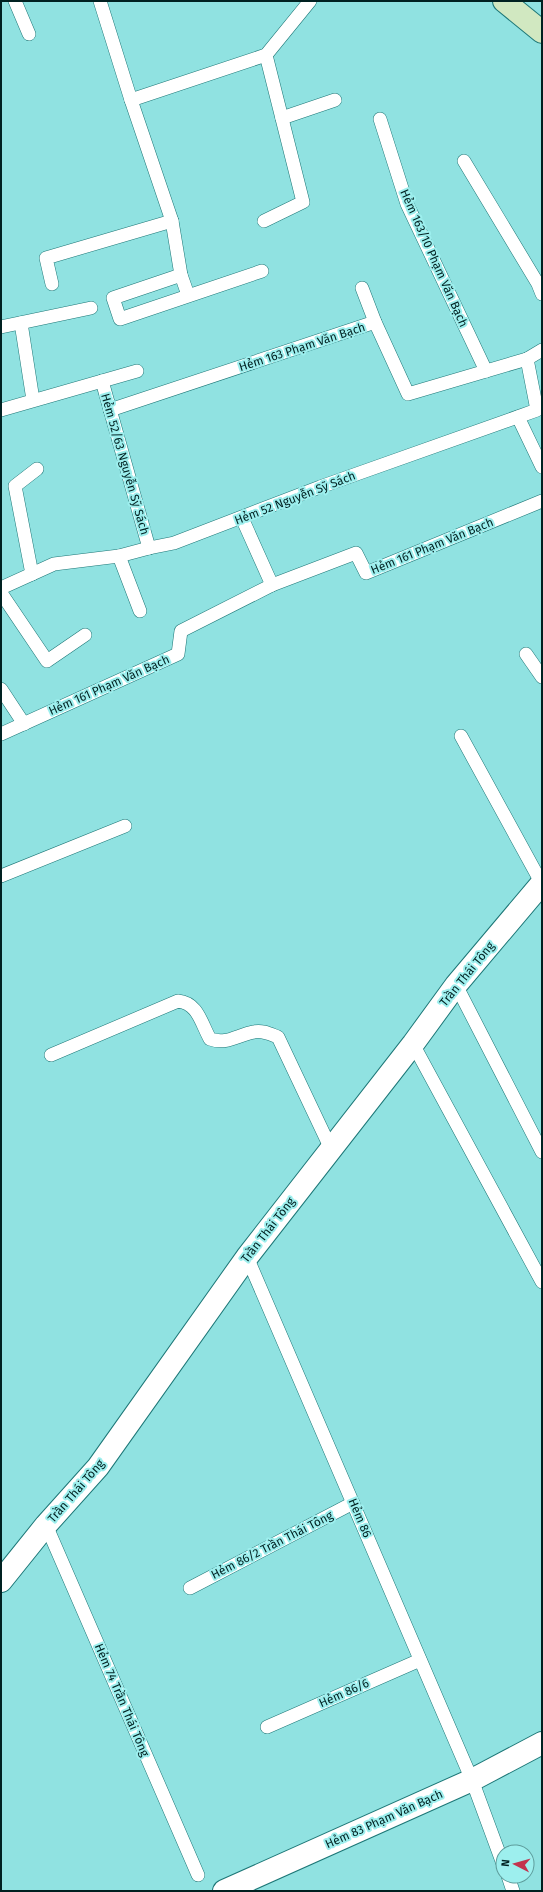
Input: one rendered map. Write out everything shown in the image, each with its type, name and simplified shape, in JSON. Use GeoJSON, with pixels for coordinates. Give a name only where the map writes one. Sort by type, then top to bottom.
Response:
{"type":"FeatureCollection","features":[{"type":"Feature","properties":{"kind":"street"},"geometry":{"type":"LineString","coordinates":[[504,1],[542,32]]}},
{"type":"Feature","properties":{"kind":"street","name":"Trần Thái Tông"},"geometry":{"type":"LineString","coordinates":[[3,1572],[98,1467],[247,1257],[413,1044],[456,986],[542,884]]}},
{"type":"Feature","properties":{"kind":"street","name":"Hẻm 83 Phạm Văn Bạch"},"geometry":{"type":"LineString","coordinates":[[224,1891],[472,1780],[542,1743]]}},
{"type":"Feature","properties":{"kind":"lane"},"geometry":{"type":"LineString","coordinates":[[15,1],[29,34]]}},
{"type":"Feature","properties":{"kind":"lane"},"geometry":{"type":"LineString","coordinates":[[100,1],[131,100],[172,221],[181,275],[188,295]]}},
{"type":"Feature","properties":{"kind":"lane"},"geometry":{"type":"LineString","coordinates":[[131,100],[266,55],[310,1]]}},
{"type":"Feature","properties":{"kind":"lane"},"geometry":{"type":"LineString","coordinates":[[264,221],[303,202],[266,55]]}},
{"type":"Feature","properties":{"kind":"lane"},"geometry":{"type":"LineString","coordinates":[[282,118],[335,100]]}},
{"type":"Feature","properties":{"kind":"lane","name":"Hẻm 163/10 Phạm Văn Bạch"},"geometry":{"type":"LineString","coordinates":[[380,119],[407,204],[486,371]]}},
{"type":"Feature","properties":{"kind":"lane"},"geometry":{"type":"LineString","coordinates":[[464,161],[538,284],[542,294]]}},
{"type":"Feature","properties":{"kind":"lane"},"geometry":{"type":"LineString","coordinates":[[52,284],[46,258],[172,221]]}},
{"type":"Feature","properties":{"kind":"lane"},"geometry":{"type":"LineString","coordinates":[[181,275],[113,298],[120,319],[262,271]]}},
{"type":"Feature","properties":{"kind":"lane"},"geometry":{"type":"LineString","coordinates":[[362,288],[375,322]]}},
{"type":"Feature","properties":{"kind":"lane"},"geometry":{"type":"LineString","coordinates":[[1,326],[90,308]]}},
{"type":"Feature","properties":{"kind":"lane","name":"Hẻm 163 Phạm Văn Bạch"},"geometry":{"type":"LineString","coordinates":[[110,410],[375,322],[408,394],[527,359],[542,350]]}},
{"type":"Feature","properties":{"kind":"lane"},"geometry":{"type":"LineString","coordinates":[[21,323],[34,400]]}},
{"type":"Feature","properties":{"kind":"lane","name":"Hẻm 52 Nguyễn Sỹ Sách"},"geometry":{"type":"LineString","coordinates":[[1,588],[54,564],[119,556],[174,543],[320,487],[537,410],[527,359]]}},
{"type":"Feature","properties":{"kind":"lane"},"geometry":{"type":"LineString","coordinates":[[1,410],[137,371]]}},
{"type":"Feature","properties":{"kind":"lane","name":"Hẻm 52/63 Nguyễn Sỹ Sách"},"geometry":{"type":"LineString","coordinates":[[102,381],[149,548]]}},
{"type":"Feature","properties":{"kind":"lane"},"geometry":{"type":"LineString","coordinates":[[518,417],[542,467]]}},
{"type":"Feature","properties":{"kind":"lane"},"geometry":{"type":"LineString","coordinates":[[32,574],[15,486],[37,468]]}},
{"type":"Feature","properties":{"kind":"lane","name":"Hẻm 161 Phạm Văn Bạch"},"geometry":{"type":"LineString","coordinates":[[1,734],[178,654],[181,631],[272,585],[356,553],[366,573],[542,502]]}},
{"type":"Feature","properties":{"kind":"lane"},"geometry":{"type":"LineString","coordinates":[[242,518],[272,585]]}},
{"type":"Feature","properties":{"kind":"lane"},"geometry":{"type":"LineString","coordinates":[[119,556],[140,611]]}},
{"type":"Feature","properties":{"kind":"lane"},"geometry":{"type":"LineString","coordinates":[[1,593],[47,661],[85,635]]}},
{"type":"Feature","properties":{"kind":"lane"},"geometry":{"type":"LineString","coordinates":[[526,654],[542,677]]}},
{"type":"Feature","properties":{"kind":"lane"},"geometry":{"type":"LineString","coordinates":[[1,689],[24,724]]}},
{"type":"Feature","properties":{"kind":"lane"},"geometry":{"type":"LineString","coordinates":[[461,736],[542,884]]}},
{"type":"Feature","properties":{"kind":"lane"},"geometry":{"type":"LineString","coordinates":[[1,876],[125,826]]}},
{"type":"Feature","properties":{"kind":"lane"},"geometry":{"type":"LineString","coordinates":[[456,986],[542,1152]]}},
{"type":"Feature","properties":{"kind":"lane"},"geometry":{"type":"LineString","coordinates":[[52,1055],[178,1001],[187,1002],[194,1008],[210,1039],[219,1042],[228,1041],[254,1032],[266,1032],[278,1037],[331,1149]]}},
{"type":"Feature","properties":{"kind":"lane"},"geometry":{"type":"LineString","coordinates":[[413,1044],[542,1282]]}},
{"type":"Feature","properties":{"kind":"lane","name":"Hẻm 86"},"geometry":{"type":"LineString","coordinates":[[247,1257],[472,1780],[496,1844]]}},
{"type":"Feature","properties":{"kind":"lane","name":"Hẻm 86/2 Trần Thái Tông"},"geometry":{"type":"LineString","coordinates":[[190,1588],[353,1503]]}},
{"type":"Feature","properties":{"kind":"lane","name":"Hẻm 74 Trần Thái Tông"},"geometry":{"type":"LineString","coordinates":[[46,1525],[198,1875]]}},
{"type":"Feature","properties":{"kind":"lane","name":"Hẻm 86/6"},"geometry":{"type":"LineString","coordinates":[[267,1727],[420,1660]]}}]}
